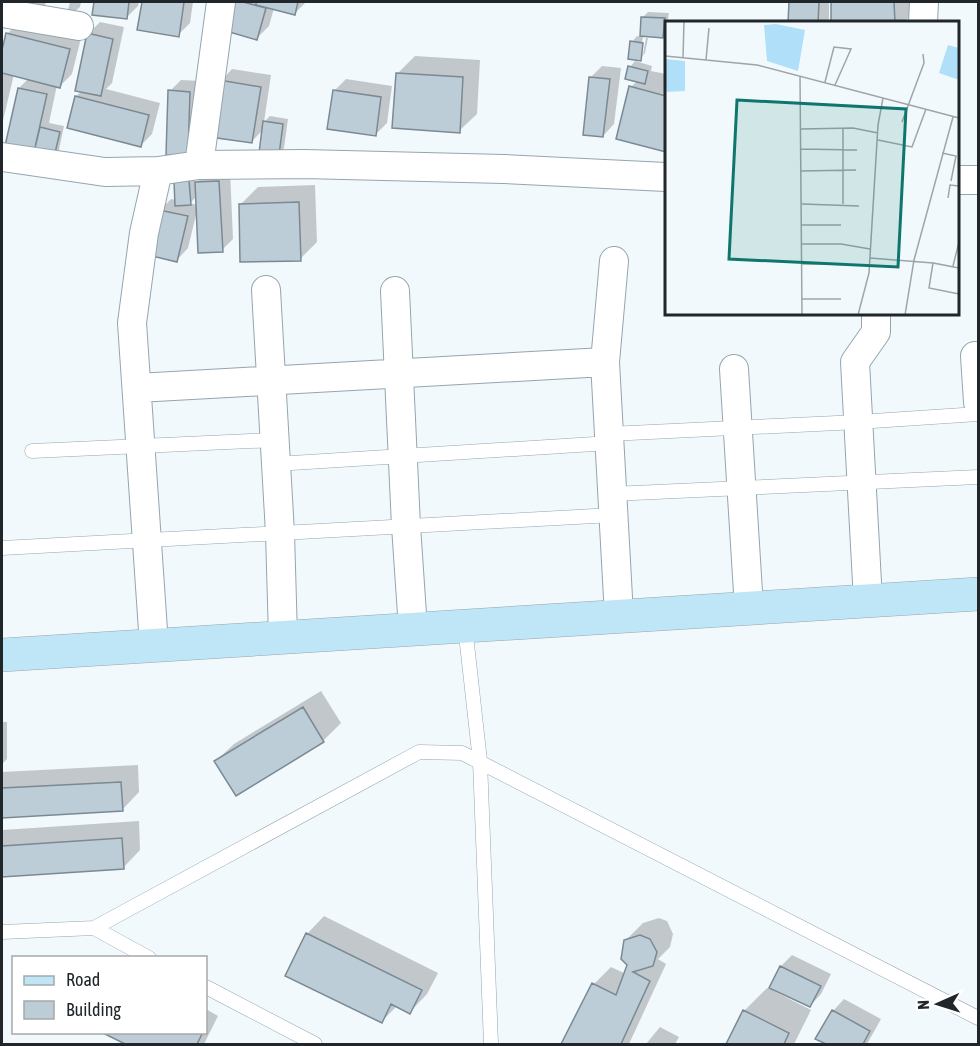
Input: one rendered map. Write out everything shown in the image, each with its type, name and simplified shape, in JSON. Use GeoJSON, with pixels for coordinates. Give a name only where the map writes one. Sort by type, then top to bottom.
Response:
{"type":"FeatureCollection","features":[{"type":"Feature","properties":{"kind":"street"},"geometry":{"type":"LineString","coordinates":[[199,165],[221,2]]}},
{"type":"Feature","properties":{"kind":"street"},"geometry":{"type":"LineString","coordinates":[[923,21],[924,2]]}},
{"type":"Feature","properties":{"kind":"street"},"geometry":{"type":"LineString","coordinates":[[2,13],[80,26]]}},
{"type":"Feature","properties":{"kind":"street"},"geometry":{"type":"LineString","coordinates":[[2,157],[105,172],[158,171],[199,165],[304,164],[504,169],[665,177]]}},
{"type":"Feature","properties":{"kind":"street"},"geometry":{"type":"LineString","coordinates":[[154,645],[132,323],[144,233],[158,171]]}},
{"type":"Feature","properties":{"kind":"street"},"geometry":{"type":"LineString","coordinates":[[959,180],[978,180]]}},
{"type":"Feature","properties":{"kind":"street"},"geometry":{"type":"LineString","coordinates":[[614,261],[605,362],[619,616]]}},
{"type":"Feature","properties":{"kind":"street"},"geometry":{"type":"LineString","coordinates":[[266,290],[280,533],[283,637]]}},
{"type":"Feature","properties":{"kind":"street"},"geometry":{"type":"LineString","coordinates":[[395,291],[402,457],[413,629]]}},
{"type":"Feature","properties":{"kind":"street"},"geometry":{"type":"LineString","coordinates":[[868,601],[855,362],[876,332],[876,315]]}},
{"type":"Feature","properties":{"kind":"street"},"geometry":{"type":"LineString","coordinates":[[975,356],[978,402]]}},
{"type":"Feature","properties":{"kind":"street"},"geometry":{"type":"LineString","coordinates":[[137,388],[605,362]]}},
{"type":"Feature","properties":{"kind":"street"},"geometry":{"type":"LineString","coordinates":[[734,369],[749,608]]}},
{"type":"Feature","properties":{"kind":"street"},"geometry":{"type":"LineString","coordinates":[[2,655],[978,594]]}},
{"type":"Feature","properties":{"kind":"lane"},"geometry":{"type":"LineString","coordinates":[[32,451],[141,447],[402,457],[737,427],[978,414]]}},
{"type":"Feature","properties":{"kind":"lane"},"geometry":{"type":"LineString","coordinates":[[2,548],[406,526],[613,505],[741,489],[978,477]]}},
{"type":"Feature","properties":{"kind":"lane"},"geometry":{"type":"LineString","coordinates":[[465,626],[480,761],[491,1044]]}},
{"type":"Feature","properties":{"kind":"lane"},"geometry":{"type":"LineString","coordinates":[[2,932],[94,928],[419,752],[462,753],[978,1018]]}},
{"type":"Feature","properties":{"kind":"lane"},"geometry":{"type":"LineString","coordinates":[[94,928],[147,956]]}},
{"type":"Feature","properties":{"kind":"lane"},"geometry":{"type":"LineString","coordinates":[[207,988],[315,1044]]}},
{"type":"Feature","properties":{"kind":"building"},"geometry":{"type":"Polygon","coordinates":[[[94,2],[129,2],[127,19],[92,15],[94,2]]]}},
{"type":"Feature","properties":{"kind":"building"},"geometry":{"type":"Polygon","coordinates":[[[142,2],[184,2],[179,37],[137,30],[142,2]]]}},
{"type":"Feature","properties":{"kind":"building"},"geometry":{"type":"Polygon","coordinates":[[[234,2],[266,8],[257,40],[226,31],[234,2]]]}},
{"type":"Feature","properties":{"kind":"building"},"geometry":{"type":"Polygon","coordinates":[[[256,2],[298,2],[295,15],[256,5],[256,2]]]}},
{"type":"Feature","properties":{"kind":"building"},"geometry":{"type":"Polygon","coordinates":[[[789,2],[819,2],[818,21],[788,21],[789,2]]]}},
{"type":"Feature","properties":{"kind":"building"},"geometry":{"type":"Polygon","coordinates":[[[831,2],[894,2],[895,21],[831,21],[831,2]]]}},
{"type":"Feature","properties":{"kind":"building"},"geometry":{"type":"Polygon","coordinates":[[[641,17],[665,18],[663,38],[640,36],[641,17]]]}},
{"type":"Feature","properties":{"kind":"building"},"geometry":{"type":"Polygon","coordinates":[[[6,33],[70,49],[60,88],[2,73],[2,50],[6,33]]]}},
{"type":"Feature","properties":{"kind":"building"},"geometry":{"type":"Polygon","coordinates":[[[87,33],[113,39],[101,96],[75,91],[87,33]]]}},
{"type":"Feature","properties":{"kind":"building"},"geometry":{"type":"Polygon","coordinates":[[[630,41],[643,43],[641,61],[628,59],[630,41]]]}},
{"type":"Feature","properties":{"kind":"building"},"geometry":{"type":"Polygon","coordinates":[[[628,66],[648,71],[645,84],[625,79],[628,66]]]}},
{"type":"Feature","properties":{"kind":"building"},"geometry":{"type":"Polygon","coordinates":[[[396,73],[463,77],[460,133],[392,128],[396,73]]]}},
{"type":"Feature","properties":{"kind":"building"},"geometry":{"type":"Polygon","coordinates":[[[589,77],[610,79],[603,137],[583,135],[589,77]]]}},
{"type":"Feature","properties":{"kind":"building"},"geometry":{"type":"Polygon","coordinates":[[[219,80],[261,87],[252,143],[210,137],[219,80]]]}},
{"type":"Feature","properties":{"kind":"building"},"geometry":{"type":"Polygon","coordinates":[[[629,86],[665,96],[665,152],[616,139],[629,86]]]}},
{"type":"Feature","properties":{"kind":"building"},"geometry":{"type":"Polygon","coordinates":[[[18,88],[47,94],[34,152],[5,146],[18,88]]]}},
{"type":"Feature","properties":{"kind":"building"},"geometry":{"type":"Polygon","coordinates":[[[168,90],[190,92],[188,156],[166,155],[168,90]]]}},
{"type":"Feature","properties":{"kind":"building"},"geometry":{"type":"Polygon","coordinates":[[[333,90],[381,97],[376,136],[327,129],[333,90]]]}},
{"type":"Feature","properties":{"kind":"building"},"geometry":{"type":"Polygon","coordinates":[[[75,96],[149,115],[141,147],[67,128],[75,96]]]}},
{"type":"Feature","properties":{"kind":"building"},"geometry":{"type":"Polygon","coordinates":[[[263,121],[283,124],[279,155],[259,153],[263,121]]]}},
{"type":"Feature","properties":{"kind":"building"},"geometry":{"type":"Polygon","coordinates":[[[40,127],[60,132],[54,157],[34,152],[40,127]]]}},
{"type":"Feature","properties":{"kind":"building"},"geometry":{"type":"Polygon","coordinates":[[[189,180],[191,205],[175,206],[174,181],[189,180]]]}},
{"type":"Feature","properties":{"kind":"building"},"geometry":{"type":"Polygon","coordinates":[[[219,181],[223,252],[198,253],[195,182],[219,181]]]}},
{"type":"Feature","properties":{"kind":"building"},"geometry":{"type":"Polygon","coordinates":[[[299,202],[301,261],[240,262],[239,204],[299,202]]]}},
{"type":"Feature","properties":{"kind":"building"},"geometry":{"type":"Polygon","coordinates":[[[159,210],[188,216],[177,262],[148,255],[159,210]]]}},
{"type":"Feature","properties":{"kind":"building"},"geometry":{"type":"Polygon","coordinates":[[[303,707],[324,742],[236,796],[214,761],[303,707]]]}},
{"type":"Feature","properties":{"kind":"building"},"geometry":{"type":"Polygon","coordinates":[[[121,782],[123,811],[2,818],[2,788],[121,782]]]}},
{"type":"Feature","properties":{"kind":"building"},"geometry":{"type":"Polygon","coordinates":[[[122,838],[124,869],[2,877],[2,846],[122,838]]]}},
{"type":"Feature","properties":{"kind":"building"},"geometry":{"type":"Polygon","coordinates":[[[306,933],[422,990],[410,1014],[391,1004],[382,1023],[285,976],[306,933]]]}},
{"type":"Feature","properties":{"kind":"building"},"geometry":{"type":"Polygon","coordinates":[[[640,935],[650,939],[657,952],[653,966],[633,972],[650,981],[621,1044],[561,1044],[592,983],[616,995],[627,965],[621,959],[624,940],[640,935]]]}},
{"type":"Feature","properties":{"kind":"building"},"geometry":{"type":"Polygon","coordinates":[[[780,966],[821,986],[810,1007],[769,988],[780,966]]]}},
{"type":"Feature","properties":{"kind":"building"},"geometry":{"type":"Polygon","coordinates":[[[743,1010],[789,1033],[784,1044],[726,1044],[743,1010]]]}},
{"type":"Feature","properties":{"kind":"building"},"geometry":{"type":"Polygon","coordinates":[[[832,1010],[870,1031],[863,1044],[826,1044],[815,1039],[832,1010]]]}},
{"type":"Feature","properties":{"kind":"building"},"geometry":{"type":"Polygon","coordinates":[[[105,1034],[202,1034],[197,1044],[125,1044],[105,1034]]]}}]}
